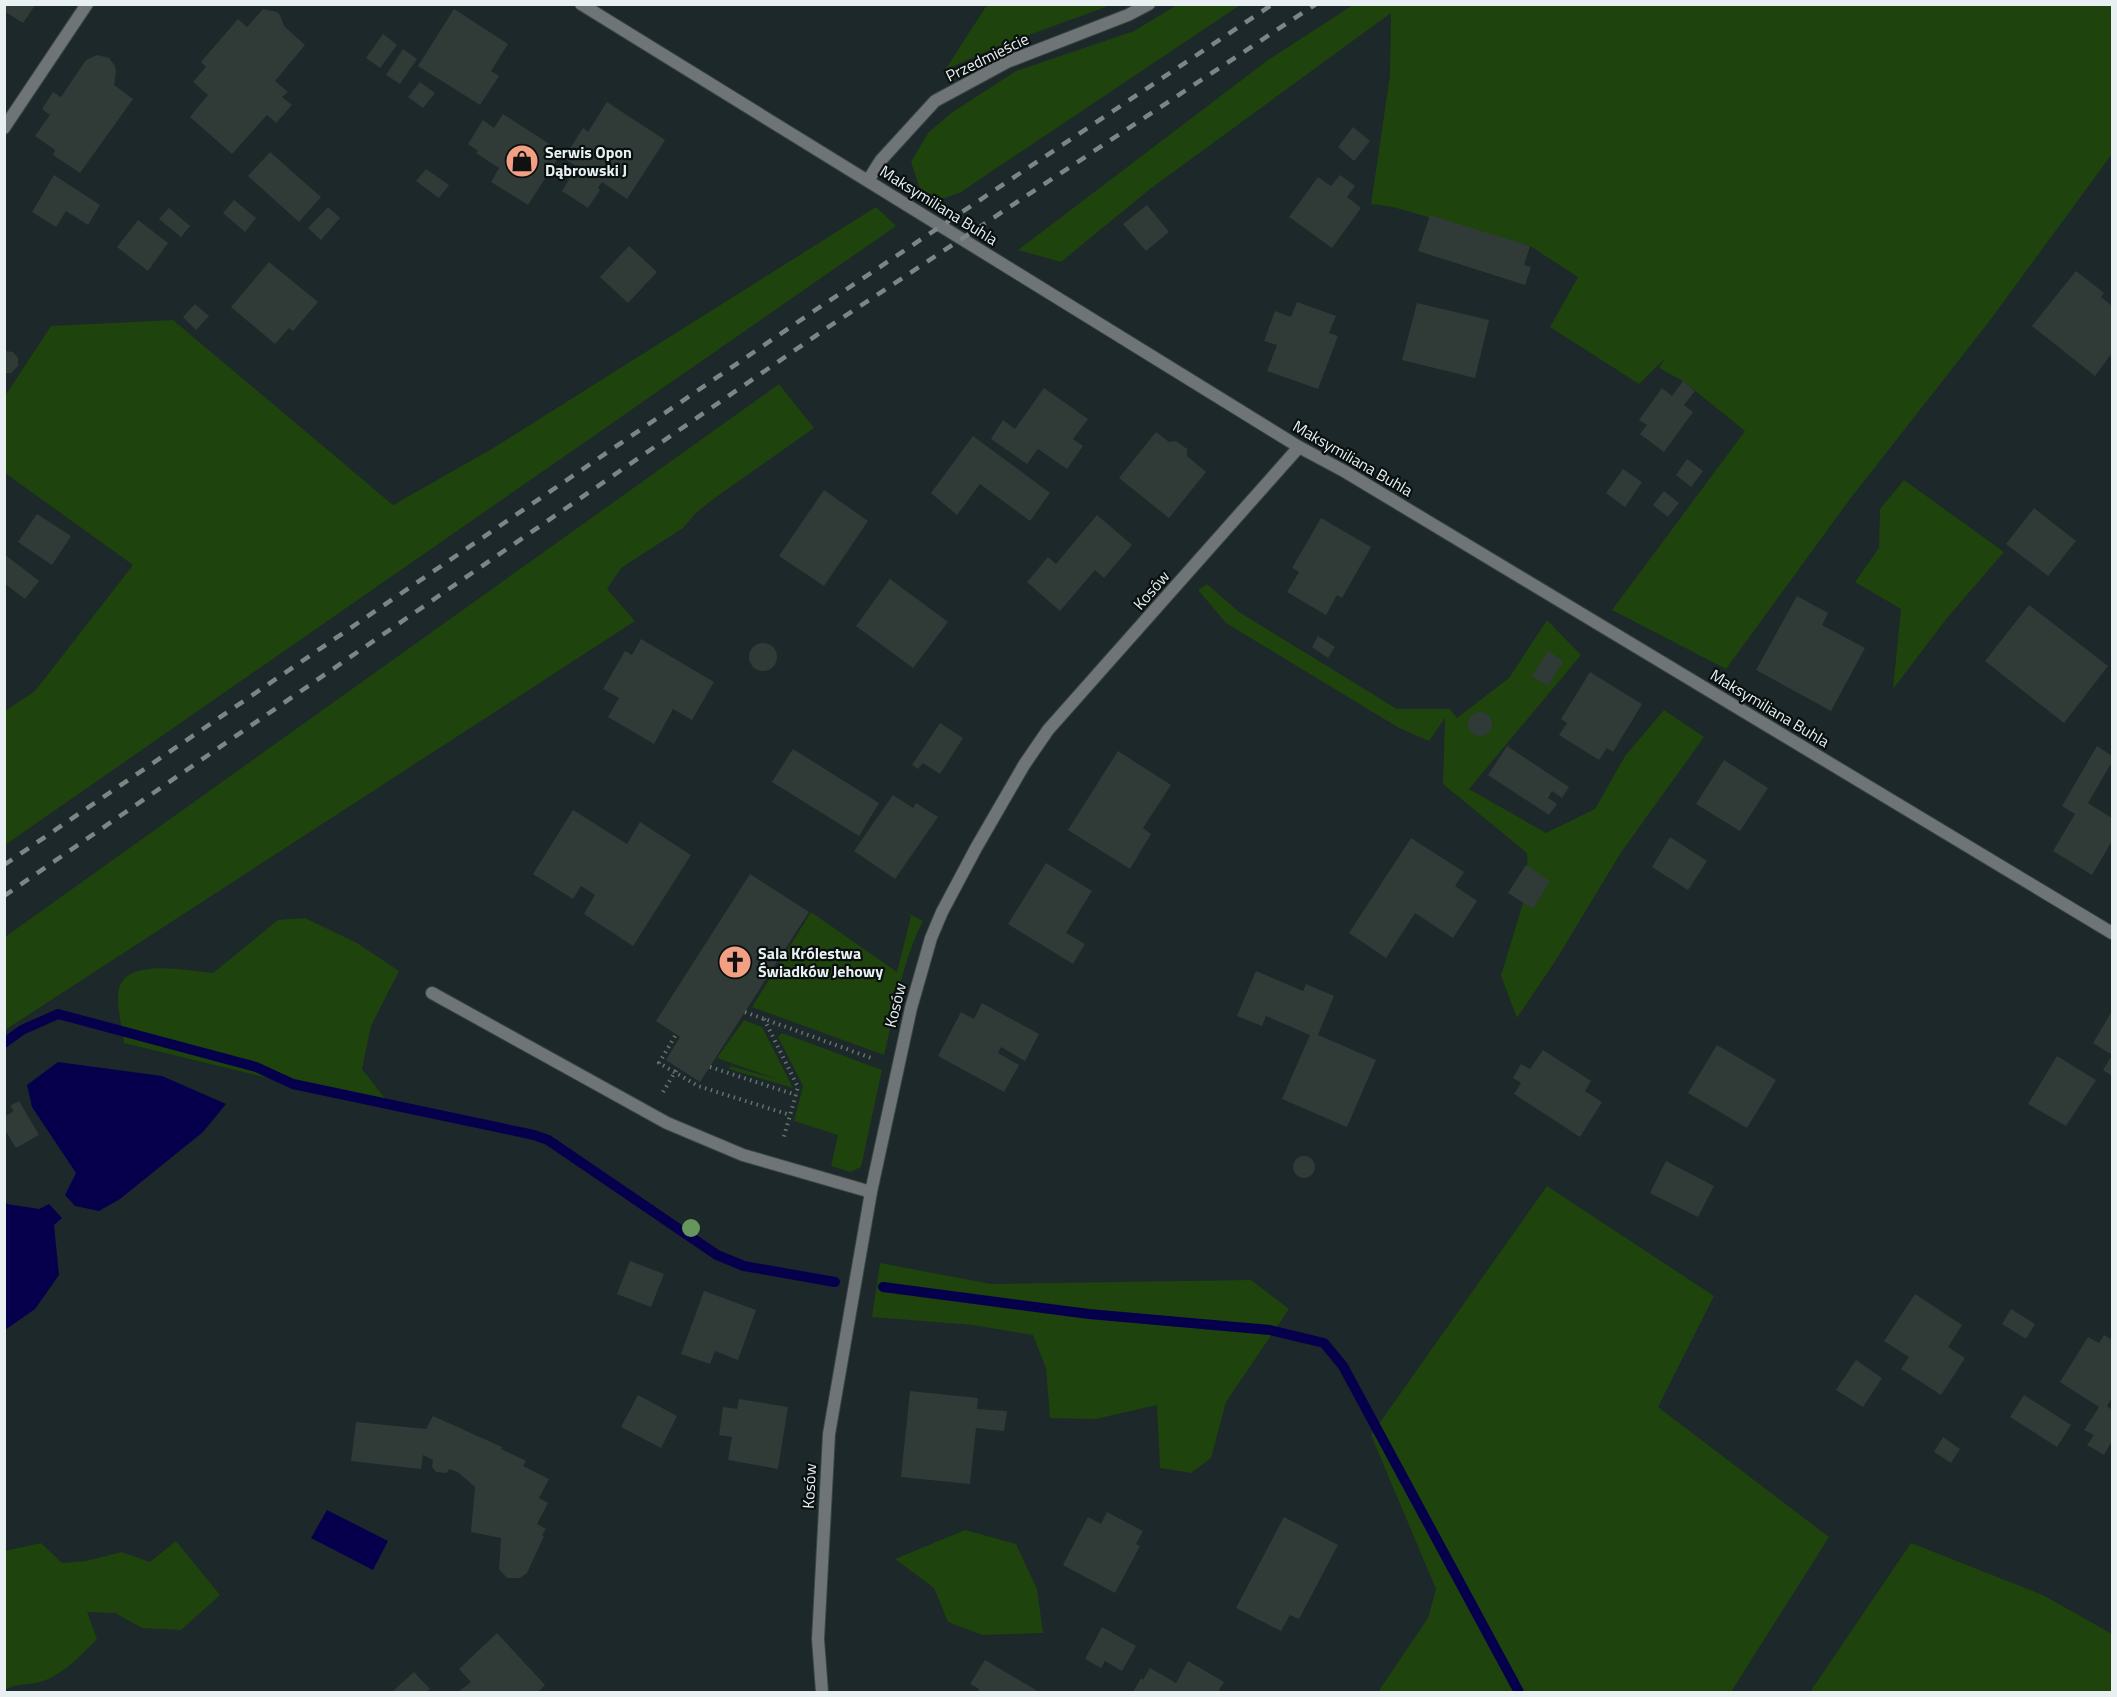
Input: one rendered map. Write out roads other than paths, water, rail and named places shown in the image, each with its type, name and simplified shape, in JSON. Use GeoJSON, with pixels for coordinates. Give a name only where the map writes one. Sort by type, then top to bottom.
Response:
{"type":"FeatureCollection","features":[{"type":"Feature","properties":{"kind":"street"},"geometry":{"type":"LineString","coordinates":[[4,128],[87,4]]}},
{"type":"Feature","properties":{"kind":"street","name":"Maksymiliana Buhla"},"geometry":{"type":"LineString","coordinates":[[581,4],[1299,447],[1374,489],[2112,933]]}},
{"type":"Feature","properties":{"kind":"street","name":"Przedmieście"},"geometry":{"type":"LineString","coordinates":[[868,179],[881,160],[935,101],[1007,62],[1128,15],[1149,4]]}},
{"type":"Feature","properties":{"kind":"street","name":"Kosów"},"geometry":{"type":"LineString","coordinates":[[822,1692],[818,1639],[829,1434],[871,1192],[911,1008],[931,938],[971,857],[1024,765],[1048,730],[1299,447]]}},
{"type":"Feature","properties":{"kind":"street"},"geometry":{"type":"LineString","coordinates":[[432,993],[667,1123],[742,1155],[871,1192]]}},
{"type":"Feature","properties":{"kind":"waterway"},"geometry":{"type":"LineString","coordinates":[[4,1043],[22,1030],[58,1014],[256,1067],[293,1084],[534,1135],[548,1140],[717,1255],[744,1266],[835,1282]]}},
{"type":"Feature","properties":{"kind":"waterway"},"geometry":{"type":"LineString","coordinates":[[883,1287],[1089,1314],[1270,1330],[1324,1343],[1343,1366],[1519,1692]]}},
{"type":"Feature","properties":{"kind":"railway"},"geometry":{"type":"LineString","coordinates":[[4,865],[811,313],[1273,4]]}},
{"type":"Feature","properties":{"kind":"railway"},"geometry":{"type":"LineString","coordinates":[[4,896],[827,328],[1316,4]]}},
{"type":"Feature","properties":{"kind":"place","name":"Serwis Opon Dąbrowski J"},"geometry":{"type":"Point","coordinates":[522,161]}},
{"type":"Feature","properties":{"kind":"place","name":"Sala Królestwa Świadków Jehowy"},"geometry":{"type":"Point","coordinates":[735,962]}}]}
